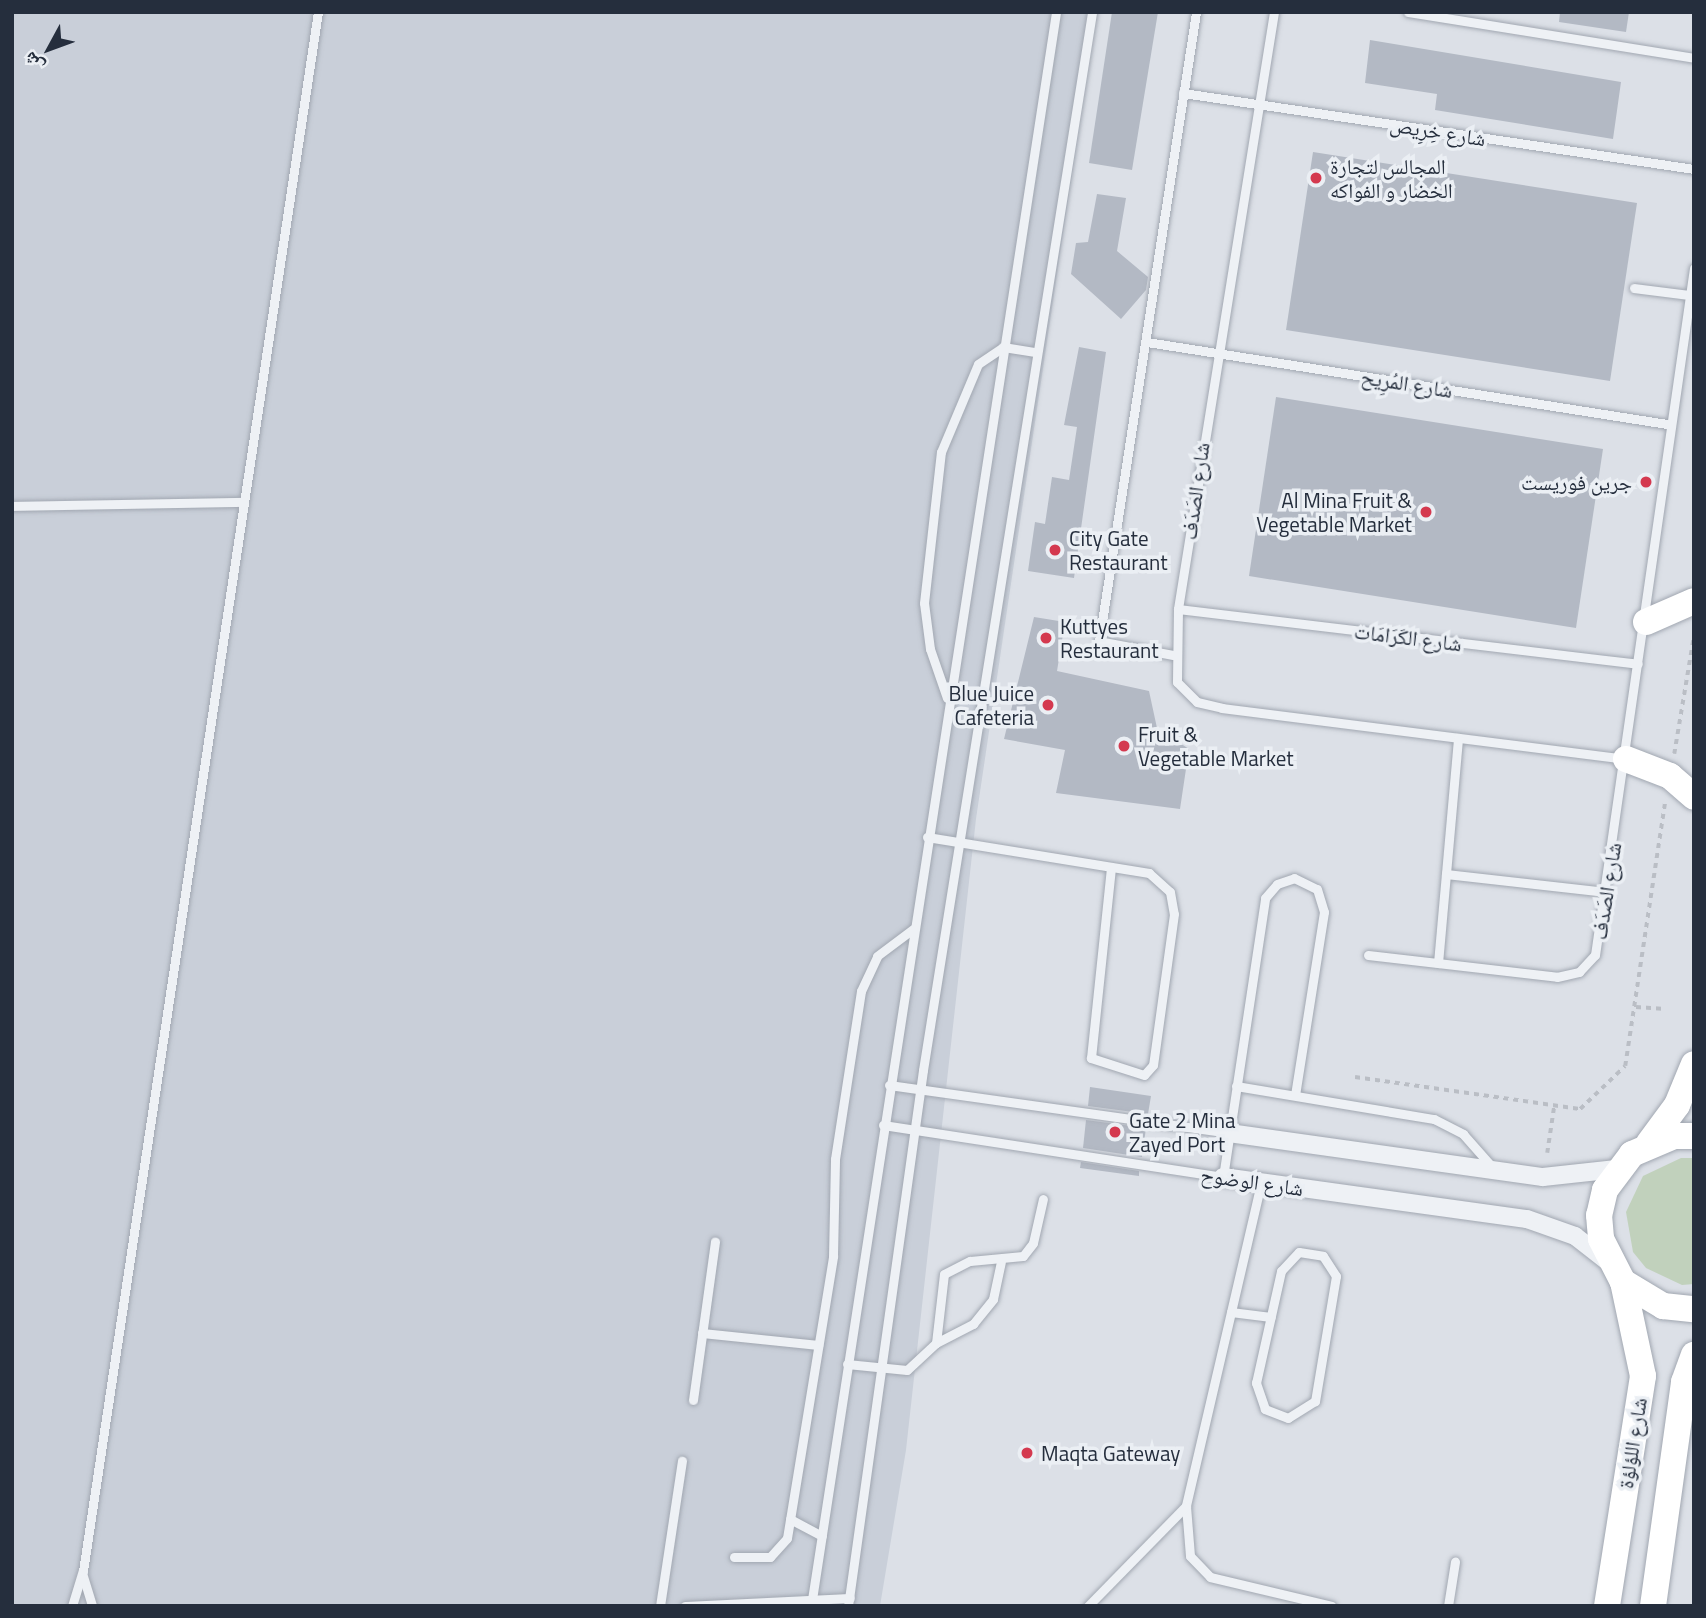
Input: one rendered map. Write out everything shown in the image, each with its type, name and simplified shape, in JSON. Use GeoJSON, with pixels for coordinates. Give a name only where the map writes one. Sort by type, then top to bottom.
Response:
{"type":"FeatureCollection","features":[{"type":"Feature","properties":{"kind":"street"},"geometry":{"type":"LineString","coordinates":[[1646,622],[1694,601]]}},
{"type":"Feature","properties":{"kind":"street"},"geometry":{"type":"LineString","coordinates":[[1626,759],[1670,776],[1694,797]]}},
{"type":"Feature","properties":{"kind":"street"},"geometry":{"type":"LineString","coordinates":[[1617,1169],[1649,1143],[1677,1105],[1694,1064]]}},
{"type":"Feature","properties":{"kind":"street","name":"شارع الوضوح"},"geometry":{"type":"LineString","coordinates":[[1229,1133],[1543,1177],[1617,1169]]}},
{"type":"Feature","properties":{"kind":"street"},"geometry":{"type":"LineString","coordinates":[[1649,1143],[1694,1136]]}},
{"type":"Feature","properties":{"kind":"street","name":"شارع اللؤلؤة"},"geometry":{"type":"LineString","coordinates":[[1607,1606],[1643,1376],[1599,1214],[1617,1169]]}},
{"type":"Feature","properties":{"kind":"street","name":"شارع الوضوح"},"geometry":{"type":"LineString","coordinates":[[1223,1177],[1527,1219],[1575,1236],[1616,1273]]}},
{"type":"Feature","properties":{"kind":"street"},"geometry":{"type":"LineString","coordinates":[[1616,1273],[1663,1306],[1694,1309]]}},
{"type":"Feature","properties":{"kind":"street","name":"شارع اللؤلؤة"},"geometry":{"type":"LineString","coordinates":[[1653,1606],[1684,1382],[1694,1355]]}},
{"type":"Feature","properties":{"kind":"lane"},"geometry":{"type":"LineString","coordinates":[[72,1606],[83,1570],[317,12]]}},
{"type":"Feature","properties":{"kind":"lane"},"geometry":{"type":"LineString","coordinates":[[812,1603],[948,699],[1056,12]]}},
{"type":"Feature","properties":{"kind":"lane"},"geometry":{"type":"LineString","coordinates":[[685,1606],[849,1602],[920,1089],[1092,12]]}},
{"type":"Feature","properties":{"kind":"lane"},"geometry":{"type":"LineString","coordinates":[[1173,655],[1099,640],[1196,12]]}},
{"type":"Feature","properties":{"kind":"lane","name":"شارع الصَدَف"},"geometry":{"type":"LineString","coordinates":[[1274,12],[1215,353],[1178,609],[1173,655],[1177,682],[1197,702],[1626,759]]}},
{"type":"Feature","properties":{"kind":"lane"},"geometry":{"type":"LineString","coordinates":[[1408,12],[1694,58]]}},
{"type":"Feature","properties":{"kind":"lane","name":"شارع خِرِيص"},"geometry":{"type":"LineString","coordinates":[[1183,93],[1694,169]]}},
{"type":"Feature","properties":{"kind":"lane","name":"شارع الصَدَف"},"geometry":{"type":"LineString","coordinates":[[1368,955],[1557,977],[1579,972],[1598,944],[1646,622],[1667,425],[1694,268]]}},
{"type":"Feature","properties":{"kind":"lane"},"geometry":{"type":"LineString","coordinates":[[1634,288],[1689,295]]}},
{"type":"Feature","properties":{"kind":"lane","name":"شارع المُرِيح"},"geometry":{"type":"LineString","coordinates":[[1147,342],[1667,425]]}},
{"type":"Feature","properties":{"kind":"lane"},"geometry":{"type":"LineString","coordinates":[[948,699],[930,649],[924,603],[941,452],[966,381],[991,351],[1003,347],[1036,352]]}},
{"type":"Feature","properties":{"kind":"lane"},"geometry":{"type":"LineString","coordinates":[[12,506],[244,502]]}},
{"type":"Feature","properties":{"kind":"lane","name":"شارع الكَرَامَات"},"geometry":{"type":"LineString","coordinates":[[1178,609],[1638,664]]}},
{"type":"Feature","properties":{"kind":"lane"},"geometry":{"type":"LineString","coordinates":[[1438,963],[1458,738]]}},
{"type":"Feature","properties":{"kind":"lane"},"geometry":{"type":"LineString","coordinates":[[927,837],[1149,873],[1170,892],[1172,903],[1153,1065],[1144,1075],[1091,1058],[1111,867]]}},
{"type":"Feature","properties":{"kind":"lane"},"geometry":{"type":"LineString","coordinates":[[1446,874],[1606,892]]}},
{"type":"Feature","properties":{"kind":"lane"},"geometry":{"type":"LineString","coordinates":[[1223,1177],[1265,898],[1277,884],[1303,880],[1317,889],[1324,912],[1295,1095]]}},
{"type":"Feature","properties":{"kind":"lane"},"geometry":{"type":"LineString","coordinates":[[734,1557],[776,1554],[790,1519],[833,1256],[835,1158],[861,991],[877,956],[913,929]]}},
{"type":"Feature","properties":{"kind":"lane","name":"شارع الوضوح"},"geometry":{"type":"LineString","coordinates":[[890,1085],[1229,1133]]}},
{"type":"Feature","properties":{"kind":"lane"},"geometry":{"type":"LineString","coordinates":[[1236,1086],[1434,1119],[1463,1134],[1495,1170]]}},
{"type":"Feature","properties":{"kind":"lane","name":"شارع الوضوح"},"geometry":{"type":"LineString","coordinates":[[883,1125],[1223,1177]]}},
{"type":"Feature","properties":{"kind":"lane"},"geometry":{"type":"LineString","coordinates":[[1261,1183],[1186,1506],[1190,1556],[1205,1573],[1307,1603],[1332,1606]]}},
{"type":"Feature","properties":{"kind":"lane"},"geometry":{"type":"LineString","coordinates":[[936,1343],[944,1274],[970,1261],[1001,1262],[1023,1256],[1033,1244],[1043,1199]]}},
{"type":"Feature","properties":{"kind":"lane"},"geometry":{"type":"LineString","coordinates":[[693,1400],[715,1242]]}},
{"type":"Feature","properties":{"kind":"lane"},"geometry":{"type":"LineString","coordinates":[[1316,1252],[1330,1261],[1336,1276],[1318,1394],[1296,1417],[1272,1414],[1256,1392],[1271,1317],[1281,1271],[1291,1257],[1316,1252]]}},
{"type":"Feature","properties":{"kind":"lane"},"geometry":{"type":"LineString","coordinates":[[847,1364],[881,1370],[907,1370],[936,1343],[973,1324],[993,1299],[1001,1262]]}},
{"type":"Feature","properties":{"kind":"lane"},"geometry":{"type":"LineString","coordinates":[[1231,1312],[1271,1317]]}},
{"type":"Feature","properties":{"kind":"lane"},"geometry":{"type":"LineString","coordinates":[[702,1333],[818,1345]]}},
{"type":"Feature","properties":{"kind":"lane"},"geometry":{"type":"LineString","coordinates":[[660,1606],[682,1461]]}},
{"type":"Feature","properties":{"kind":"lane"},"geometry":{"type":"LineString","coordinates":[[1088,1606],[1186,1506]]}},
{"type":"Feature","properties":{"kind":"lane"},"geometry":{"type":"LineString","coordinates":[[790,1519],[822,1536]]}},
{"type":"Feature","properties":{"kind":"lane"},"geometry":{"type":"LineString","coordinates":[[1448,1606],[1455,1562]]}},
{"type":"Feature","properties":{"kind":"lane"},"geometry":{"type":"LineString","coordinates":[[83,1570],[92,1606]]}},
{"type":"Feature","properties":{"kind":"path"},"geometry":{"type":"LineString","coordinates":[[1635,1007],[1662,1009]]}},
{"type":"Feature","properties":{"kind":"path"},"geometry":{"type":"LineString","coordinates":[[1547,1153],[1555,1106]]}},
{"type":"Feature","properties":{"kind":"shaded area"},"geometry":{"type":"Polygon","coordinates":[[[12,12],[1096,12],[976,819],[906,1450],[880,1606],[12,1606],[12,12]]]}},
{"type":"Feature","properties":{"kind":"green space"},"geometry":{"type":"Polygon","coordinates":[[[1681,1158],[1694,1158],[1694,1284],[1682,1285],[1646,1268],[1633,1252],[1626,1212],[1643,1176],[1681,1158]]]}},
{"type":"Feature","properties":{"kind":"building"},"geometry":{"type":"Polygon","coordinates":[[[1112,12],[1158,12],[1132,170],[1089,163],[1112,12]]]}},
{"type":"Feature","properties":{"kind":"building"},"geometry":{"type":"Polygon","coordinates":[[[1560,12],[1629,12],[1626,32],[1559,22],[1560,12]]]}},
{"type":"Feature","properties":{"kind":"building"},"geometry":{"type":"Polygon","coordinates":[[[1370,40],[1621,82],[1613,139],[1435,110],[1437,94],[1365,83],[1370,40]]]}},
{"type":"Feature","properties":{"kind":"building"},"geometry":{"type":"Polygon","coordinates":[[[1313,152],[1637,203],[1610,381],[1286,330],[1313,152]]]}},
{"type":"Feature","properties":{"kind":"building"},"geometry":{"type":"Polygon","coordinates":[[[1097,194],[1126,198],[1117,251],[1148,277],[1146,290],[1121,319],[1071,274],[1076,243],[1088,242],[1097,194]]]}},
{"type":"Feature","properties":{"kind":"building"},"geometry":{"type":"Polygon","coordinates":[[[1079,347],[1106,352],[1074,578],[1028,571],[1035,522],[1045,524],[1052,477],[1069,480],[1077,427],[1064,425],[1079,347]]]}},
{"type":"Feature","properties":{"kind":"building","name":"Al Mina Fruit & Vegetable Market"},"geometry":{"type":"Polygon","coordinates":[[[1276,397],[1603,449],[1576,628],[1249,576],[1276,397]]]}},
{"type":"Feature","properties":{"kind":"building","name":"Fruit & Vegetable Market"},"geometry":{"type":"Polygon","coordinates":[[[1034,617],[1065,622],[1057,671],[1149,691],[1157,728],[1189,749],[1180,809],[1056,793],[1065,750],[1004,739],[1034,617]]]}},
{"type":"Feature","properties":{"kind":"building"},"geometry":{"type":"Polygon","coordinates":[[[1090,1087],[1151,1096],[1148,1114],[1088,1106],[1090,1087]]]}},
{"type":"Feature","properties":{"kind":"building"},"geometry":{"type":"Polygon","coordinates":[[[1086,1120],[1146,1128],[1142,1157],[1083,1148],[1086,1120]]]}},
{"type":"Feature","properties":{"kind":"building"},"geometry":{"type":"Polygon","coordinates":[[[1081,1162],[1139,1171],[1139,1176],[1080,1168],[1081,1162]]]}},
{"type":"Feature","properties":{"kind":"place","name":"المجالس لتجارة الخضار و الفواكه"},"geometry":{"type":"Point","coordinates":[1316,178]}},
{"type":"Feature","properties":{"kind":"place","name":"جرين فوريست"},"geometry":{"type":"Point","coordinates":[1646,482]}},
{"type":"Feature","properties":{"kind":"place","name":"Al Mina Fruit & Vegetable Market"},"geometry":{"type":"Point","coordinates":[1426,512]}},
{"type":"Feature","properties":{"kind":"place","name":"City Gate Restaurant"},"geometry":{"type":"Point","coordinates":[1055,550]}},
{"type":"Feature","properties":{"kind":"place","name":"Kuttyes Restaurant"},"geometry":{"type":"Point","coordinates":[1046,638]}},
{"type":"Feature","properties":{"kind":"place","name":"Blue Juice Cafeteria"},"geometry":{"type":"Point","coordinates":[1048,705]}},
{"type":"Feature","properties":{"kind":"place","name":"Fruit & Vegetable Market"},"geometry":{"type":"Point","coordinates":[1124,746]}},
{"type":"Feature","properties":{"kind":"place","name":"Gate 2 Mina Zayed Port"},"geometry":{"type":"Point","coordinates":[1115,1132]}},
{"type":"Feature","properties":{"kind":"place","name":"Maqta Gateway"},"geometry":{"type":"Point","coordinates":[1027,1453]}}]}
